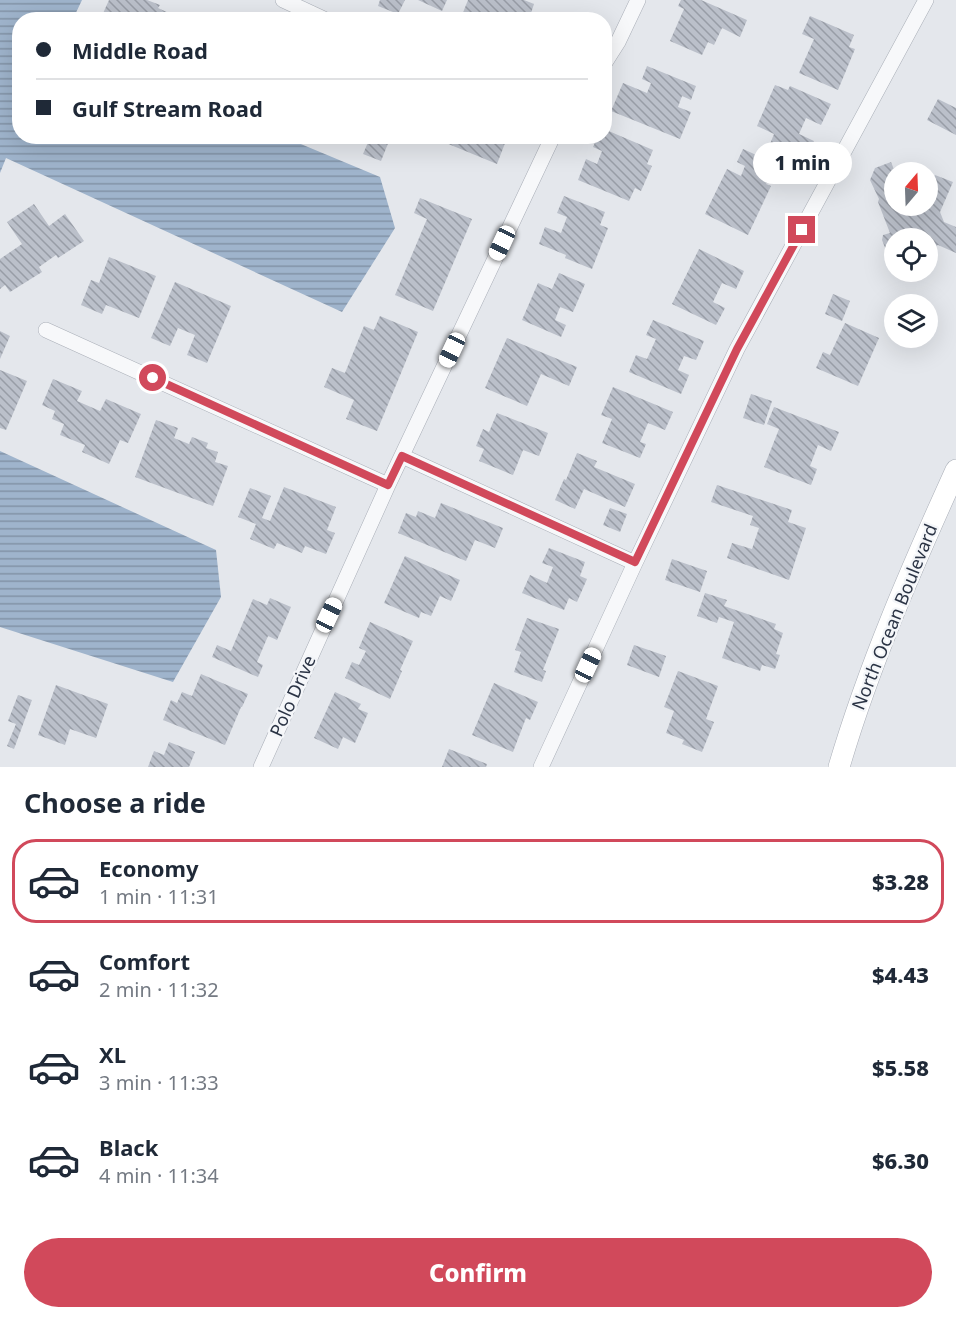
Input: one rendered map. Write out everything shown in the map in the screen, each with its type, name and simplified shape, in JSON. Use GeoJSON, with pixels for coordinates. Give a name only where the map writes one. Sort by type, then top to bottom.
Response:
{"type":"FeatureCollection","features":[{"type":"Feature","properties":{"kind":"main road","name":"North Ocean Boulevard"},"geometry":{"type":"LineString","coordinates":[[839,767],[876,655],[956,470]]}},
{"type":"Feature","properties":{"kind":"street"},"geometry":{"type":"LineString","coordinates":[[283,0],[309,12]]}},
{"type":"Feature","properties":{"kind":"street"},"geometry":{"type":"LineString","coordinates":[[612,51],[638,0]]}},
{"type":"Feature","properties":{"kind":"street"},"geometry":{"type":"LineString","coordinates":[[541,767],[635,562],[737,349],[926,0]]}},
{"type":"Feature","properties":{"kind":"street","name":"Polo Drive"},"geometry":{"type":"LineString","coordinates":[[261,767],[388,485],[549,144]]}},
{"type":"Feature","properties":{"kind":"street"},"geometry":{"type":"LineString","coordinates":[[46,330],[388,485]]}},
{"type":"Feature","properties":{"kind":"street"},"geometry":{"type":"LineString","coordinates":[[402,456],[635,562]]}},
{"type":"Feature","properties":{"kind":"water"},"geometry":{"type":"Polygon","coordinates":[[[0,0],[82,0],[76,12],[12,12],[12,144],[301,144],[380,177],[395,228],[342,312],[6,158],[0,173],[0,0]]]}},
{"type":"Feature","properties":{"kind":"water"},"geometry":{"type":"Polygon","coordinates":[[[0,451],[216,550],[221,597],[173,682],[0,627],[0,451]]]}},
{"type":"Feature","properties":{"kind":"building"},"geometry":{"type":"Polygon","coordinates":[[[109,0],[147,0],[160,5],[158,8],[167,12],[104,12],[109,0]]]}},
{"type":"Feature","properties":{"kind":"building"},"geometry":{"type":"Polygon","coordinates":[[[380,0],[405,0],[399,12],[378,6],[380,0]]]}},
{"type":"Feature","properties":{"kind":"building"},"geometry":{"type":"Polygon","coordinates":[[[418,0],[447,0],[442,11],[418,0]]]}},
{"type":"Feature","properties":{"kind":"building"},"geometry":{"type":"Polygon","coordinates":[[[468,0],[524,0],[534,4],[531,12],[463,12],[468,0]]]}},
{"type":"Feature","properties":{"kind":"building"},"geometry":{"type":"Polygon","coordinates":[[[681,0],[701,0],[747,20],[740,37],[722,28],[714,45],[708,42],[702,55],[670,41],[684,9],[678,6],[681,0]]]}},
{"type":"Feature","properties":{"kind":"building"},"geometry":{"type":"Polygon","coordinates":[[[810,16],[854,35],[849,47],[855,49],[838,90],[799,73],[814,39],[802,34],[810,16]]]}},
{"type":"Feature","properties":{"kind":"building"},"geometry":{"type":"Polygon","coordinates":[[[647,66],[696,86],[691,100],[682,96],[678,107],[691,112],[680,139],[612,111],[623,83],[647,93],[651,83],[642,79],[647,66]]]}},
{"type":"Feature","properties":{"kind":"building"},"geometry":{"type":"Polygon","coordinates":[[[775,85],[788,90],[790,86],[831,104],[821,125],[806,118],[799,134],[814,141],[806,160],[770,144],[774,134],[757,126],[775,85]]]}},
{"type":"Feature","properties":{"kind":"building"},"geometry":{"type":"Polygon","coordinates":[[[938,99],[956,108],[956,135],[927,120],[938,99]]]}},
{"type":"Feature","properties":{"kind":"building"},"geometry":{"type":"Polygon","coordinates":[[[612,132],[653,150],[647,164],[652,166],[641,191],[635,188],[629,201],[578,180],[586,159],[597,164],[602,151],[593,147],[594,144],[612,144],[612,132]]]}},
{"type":"Feature","properties":{"kind":"building"},"geometry":{"type":"Polygon","coordinates":[[[367,144],[388,144],[381,161],[363,154],[367,144]]]}},
{"type":"Feature","properties":{"kind":"building"},"geometry":{"type":"Polygon","coordinates":[[[448,144],[505,144],[497,164],[448,144]]]}},
{"type":"Feature","properties":{"kind":"building"},"geometry":{"type":"Polygon","coordinates":[[[743,149],[776,164],[766,184],[771,186],[748,235],[705,214],[727,169],[741,176],[745,166],[737,162],[743,149]]]}},
{"type":"Feature","properties":{"kind":"building"},"geometry":{"type":"Polygon","coordinates":[[[884,165],[884,216],[938,216],[938,176],[953,182],[940,212],[944,222],[956,227],[956,253],[938,245],[938,228],[888,228],[870,180],[875,168],[884,165]]]}},
{"type":"Feature","properties":{"kind":"building"},"geometry":{"type":"Polygon","coordinates":[[[564,196],[605,212],[600,225],[608,228],[592,269],[539,244],[545,227],[561,233],[567,217],[557,213],[564,196]]]}},
{"type":"Feature","properties":{"kind":"building"},"geometry":{"type":"Polygon","coordinates":[[[420,198],[472,219],[433,311],[395,295],[427,219],[414,213],[420,198]]]}},
{"type":"Feature","properties":{"kind":"building"},"geometry":{"type":"Polygon","coordinates":[[[34,204],[49,226],[65,214],[84,241],[58,258],[56,255],[39,267],[42,272],[10,292],[5,285],[0,289],[0,259],[22,244],[7,222],[34,204]]]}},
{"type":"Feature","properties":{"kind":"building"},"geometry":{"type":"Polygon","coordinates":[[[699,249],[744,271],[736,289],[722,283],[713,302],[725,308],[716,325],[672,304],[699,249]]]}},
{"type":"Feature","properties":{"kind":"building"},"geometry":{"type":"Polygon","coordinates":[[[109,257],[156,276],[139,318],[106,305],[102,314],[81,305],[91,280],[99,283],[109,257]]]}},
{"type":"Feature","properties":{"kind":"building"},"geometry":{"type":"Polygon","coordinates":[[[559,273],[585,284],[573,312],[560,307],[555,320],[566,325],[561,337],[522,320],[538,283],[552,289],[559,273]]]}},
{"type":"Feature","properties":{"kind":"building"},"geometry":{"type":"Polygon","coordinates":[[[175,282],[231,306],[207,363],[187,355],[195,335],[178,328],[170,346],[151,338],[175,282]]]}},
{"type":"Feature","properties":{"kind":"building"},"geometry":{"type":"Polygon","coordinates":[[[833,294],[850,301],[842,321],[825,314],[833,294]]]}},
{"type":"Feature","properties":{"kind":"building"},"geometry":{"type":"Polygon","coordinates":[[[380,316],[418,332],[377,431],[346,419],[354,400],[324,387],[332,368],[345,373],[364,326],[374,330],[380,316]]]}},
{"type":"Feature","properties":{"kind":"building"},"geometry":{"type":"Polygon","coordinates":[[[653,320],[704,341],[696,360],[684,356],[678,370],[689,375],[681,394],[629,372],[636,355],[647,359],[656,339],[646,335],[653,320]]]}},
{"type":"Feature","properties":{"kind":"building"},"geometry":{"type":"Polygon","coordinates":[[[845,323],[879,338],[858,386],[816,368],[823,352],[830,355],[845,323]]]}},
{"type":"Feature","properties":{"kind":"building"},"geometry":{"type":"Polygon","coordinates":[[[0,331],[10,336],[0,359],[0,331]]]}},
{"type":"Feature","properties":{"kind":"building"},"geometry":{"type":"Polygon","coordinates":[[[507,338],[577,367],[569,386],[541,374],[527,406],[485,388],[507,338]]]}},
{"type":"Feature","properties":{"kind":"building"},"geometry":{"type":"Polygon","coordinates":[[[0,370],[27,381],[6,430],[0,428],[0,370]]]}},
{"type":"Feature","properties":{"kind":"building"},"geometry":{"type":"Polygon","coordinates":[[[53,379],[82,391],[77,401],[100,411],[106,399],[141,414],[128,443],[120,440],[109,464],[82,452],[85,445],[60,435],[64,424],[52,419],[55,411],[42,405],[53,379]]]}},
{"type":"Feature","properties":{"kind":"building"},"geometry":{"type":"Polygon","coordinates":[[[613,387],[673,412],[665,430],[648,423],[640,442],[646,444],[640,458],[602,443],[612,419],[601,415],[613,387]]]}},
{"type":"Feature","properties":{"kind":"building"},"geometry":{"type":"Polygon","coordinates":[[[751,394],[772,401],[764,425],[743,418],[751,394]]]}},
{"type":"Feature","properties":{"kind":"building"},"geometry":{"type":"Polygon","coordinates":[[[774,407],[839,432],[831,451],[818,445],[810,466],[817,469],[811,485],[764,467],[779,429],[767,424],[774,407]]]}},
{"type":"Feature","properties":{"kind":"building"},"geometry":{"type":"Polygon","coordinates":[[[497,413],[548,433],[539,456],[523,450],[513,475],[479,461],[484,449],[476,446],[483,429],[489,432],[497,413]]]}},
{"type":"Feature","properties":{"kind":"building"},"geometry":{"type":"Polygon","coordinates":[[[156,420],[178,428],[174,438],[189,444],[192,437],[208,443],[206,448],[218,452],[215,462],[228,466],[213,506],[135,477],[156,420]]]}},
{"type":"Feature","properties":{"kind":"building"},"geometry":{"type":"Polygon","coordinates":[[[577,453],[597,461],[594,467],[635,484],[625,507],[584,489],[575,509],[555,500],[577,453]]]}},
{"type":"Feature","properties":{"kind":"building"},"geometry":{"type":"Polygon","coordinates":[[[717,485],[792,510],[788,522],[806,528],[789,580],[727,558],[732,543],[752,549],[759,528],[750,525],[753,516],[711,502],[717,485]]]}},
{"type":"Feature","properties":{"kind":"building"},"geometry":{"type":"Polygon","coordinates":[[[284,487],[336,507],[327,530],[335,533],[326,554],[305,546],[302,553],[277,543],[274,549],[250,539],[256,524],[238,517],[250,488],[271,496],[262,518],[270,521],[284,487]]]}},
{"type":"Feature","properties":{"kind":"building"},"geometry":{"type":"Polygon","coordinates":[[[441,503],[503,528],[495,548],[475,540],[466,561],[398,533],[406,513],[416,517],[418,511],[435,518],[441,503]]]}},
{"type":"Feature","properties":{"kind":"building"},"geometry":{"type":"Polygon","coordinates":[[[610,508],[627,514],[620,532],[603,525],[610,508]]]}},
{"type":"Feature","properties":{"kind":"building"},"geometry":{"type":"Polygon","coordinates":[[[549,548],[585,562],[580,576],[587,579],[577,602],[569,598],[564,610],[522,593],[530,575],[547,583],[553,567],[542,563],[549,548]]]}},
{"type":"Feature","properties":{"kind":"building"},"geometry":{"type":"Polygon","coordinates":[[[405,556],[460,580],[451,601],[440,596],[431,616],[421,612],[419,618],[384,603],[405,556]]]}},
{"type":"Feature","properties":{"kind":"building"},"geometry":{"type":"Polygon","coordinates":[[[672,559],[707,571],[700,592],[665,580],[672,559]]]}},
{"type":"Feature","properties":{"kind":"building"},"geometry":{"type":"Polygon","coordinates":[[[705,593],[727,600],[724,606],[776,624],[774,629],[783,633],[776,654],[780,655],[775,669],[762,665],[760,671],[722,658],[734,622],[719,617],[717,623],[697,616],[705,593]]]}},
{"type":"Feature","properties":{"kind":"building"},"geometry":{"type":"Polygon","coordinates":[[[270,598],[291,607],[277,640],[268,636],[257,662],[263,665],[258,677],[212,657],[217,645],[231,651],[253,599],[267,605],[270,598]]]}},
{"type":"Feature","properties":{"kind":"building"},"geometry":{"type":"Polygon","coordinates":[[[527,618],[559,629],[543,670],[546,671],[542,682],[514,672],[521,652],[515,650],[527,618]]]}},
{"type":"Feature","properties":{"kind":"building"},"geometry":{"type":"Polygon","coordinates":[[[370,622],[413,641],[390,699],[345,678],[352,662],[359,665],[366,651],[359,648],[370,622]]]}},
{"type":"Feature","properties":{"kind":"building"},"geometry":{"type":"Polygon","coordinates":[[[634,645],[666,656],[659,677],[627,665],[634,645]]]}},
{"type":"Feature","properties":{"kind":"building"},"geometry":{"type":"Polygon","coordinates":[[[678,671],[718,686],[706,719],[714,722],[702,752],[682,744],[684,740],[666,733],[674,711],[664,707],[678,671]]]}},
{"type":"Feature","properties":{"kind":"building"},"geometry":{"type":"Polygon","coordinates":[[[201,674],[248,694],[225,745],[163,720],[171,700],[177,703],[182,692],[192,696],[201,674]]]}},
{"type":"Feature","properties":{"kind":"building"},"geometry":{"type":"Polygon","coordinates":[[[494,683],[538,702],[530,720],[526,718],[513,752],[472,735],[494,683]]]}},
{"type":"Feature","properties":{"kind":"building"},"geometry":{"type":"Polygon","coordinates":[[[56,685],[108,704],[96,738],[70,729],[65,745],[38,735],[56,685]]]}},
{"type":"Feature","properties":{"kind":"building"},"geometry":{"type":"Polygon","coordinates":[[[335,692],[361,704],[358,709],[368,713],[355,743],[343,737],[338,749],[314,738],[335,692]]]}},
{"type":"Feature","properties":{"kind":"building"},"geometry":{"type":"Polygon","coordinates":[[[18,695],[32,700],[14,749],[7,746],[16,724],[8,721],[18,695]]]}},
{"type":"Feature","properties":{"kind":"building"},"geometry":{"type":"Polygon","coordinates":[[[169,742],[195,752],[189,767],[148,767],[154,751],[164,755],[169,742]]]}},
{"type":"Feature","properties":{"kind":"building"},"geometry":{"type":"Polygon","coordinates":[[[449,749],[487,764],[486,767],[442,767],[449,749]]]}},
{"type":"Feature","properties":{"kind":"route"},"geometry":{"type":"LineString","coordinates":[[153,378],[388,485],[402,456],[635,562],[737,349],[802,230]]}}]}
